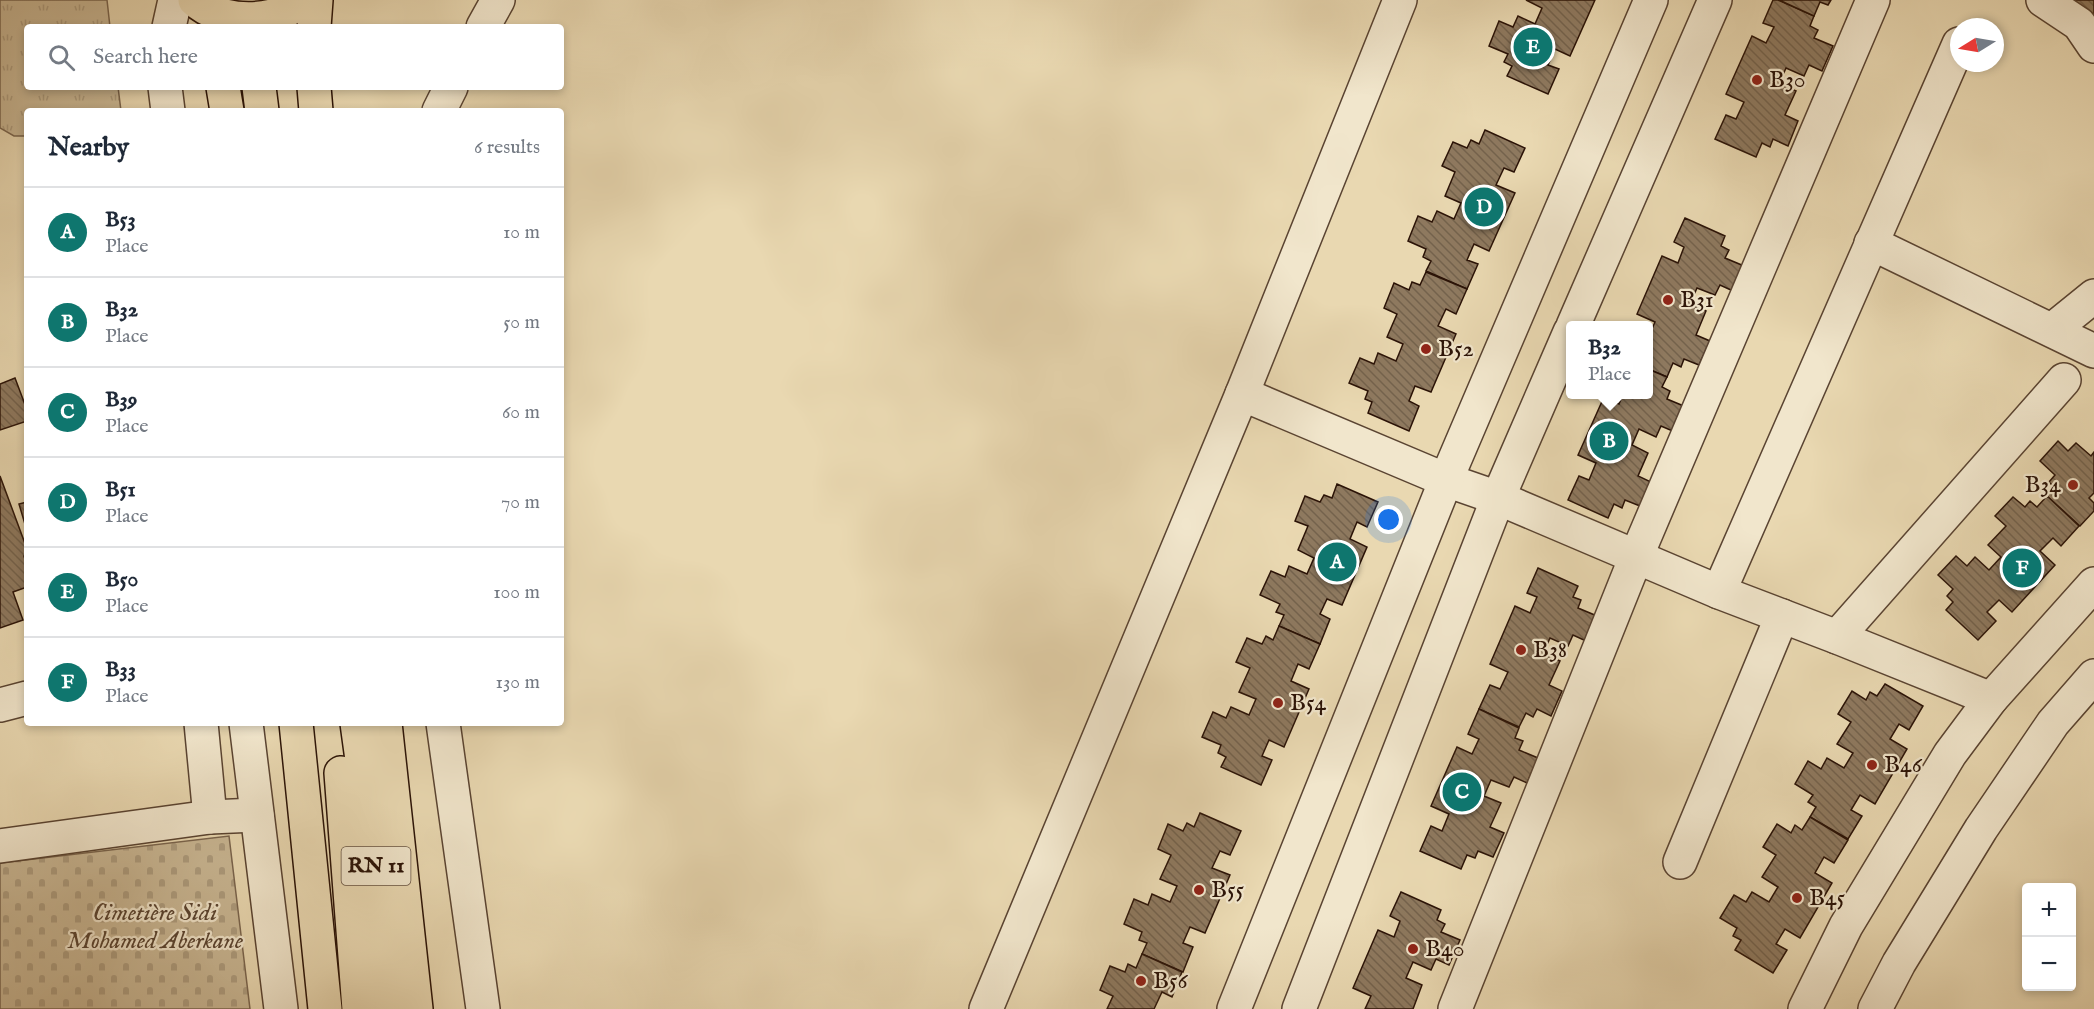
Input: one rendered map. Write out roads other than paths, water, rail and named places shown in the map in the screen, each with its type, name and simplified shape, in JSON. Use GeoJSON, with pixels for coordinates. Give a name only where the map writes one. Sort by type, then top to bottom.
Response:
{"type":"FeatureCollection","features":[{"type":"Feature","properties":{"kind":"highway"},"geometry":{"type":"LineString","coordinates":[[194,8],[249,19],[274,15],[302,0]]}},
{"type":"Feature","properties":{"kind":"highway"},"geometry":{"type":"LineString","coordinates":[[314,24],[316,0]]}},
{"type":"Feature","properties":{"kind":"highway"},"geometry":{"type":"LineString","coordinates":[[223,90],[226,108]]}},
{"type":"Feature","properties":{"kind":"highway"},"geometry":{"type":"LineString","coordinates":[[259,90],[262,108]]}},
{"type":"Feature","properties":{"kind":"highway"},"geometry":{"type":"LineString","coordinates":[[279,90],[282,108]]}},
{"type":"Feature","properties":{"kind":"highway"},"geometry":{"type":"LineString","coordinates":[[314,90],[316,108]]}},
{"type":"Feature","properties":{"kind":"highway"},"geometry":{"type":"LineString","coordinates":[[296,726],[325,1009]]}},
{"type":"Feature","properties":{"kind":"highway","name":"RN 11"},"geometry":{"type":"LineString","coordinates":[[336,726],[346,816],[359,1009]]}},
{"type":"Feature","properties":{"kind":"highway","name":"RN 11"},"geometry":{"type":"LineString","coordinates":[[357,726],[383,913],[392,1009]]}},
{"type":"Feature","properties":{"kind":"highway"},"geometry":{"type":"LineString","coordinates":[[385,726],[416,1009]]}},
{"type":"Feature","properties":{"kind":"street"},"geometry":{"type":"LineString","coordinates":[[485,24],[498,0]]}},
{"type":"Feature","properties":{"kind":"street"},"geometry":{"type":"LineString","coordinates":[[986,1009],[1242,394],[1400,0]]}},
{"type":"Feature","properties":{"kind":"street"},"geometry":{"type":"LineString","coordinates":[[1234,1009],[1446,480],[1651,0]]}},
{"type":"Feature","properties":{"kind":"street"},"geometry":{"type":"LineString","coordinates":[[1575,321],[1715,0]]}},
{"type":"Feature","properties":{"kind":"street"},"geometry":{"type":"LineString","coordinates":[[1455,1009],[1636,557],[1873,0]]}},
{"type":"Feature","properties":{"kind":"street"},"geometry":{"type":"LineString","coordinates":[[2043,0],[2079,24],[2094,46]]}},
{"type":"Feature","properties":{"kind":"street"},"geometry":{"type":"LineString","coordinates":[[173,24],[194,8]]}},
{"type":"Feature","properties":{"kind":"street"},"geometry":{"type":"LineString","coordinates":[[1719,592],[1950,64]]}},
{"type":"Feature","properties":{"kind":"street"},"geometry":{"type":"LineString","coordinates":[[165,90],[168,108]]}},
{"type":"Feature","properties":{"kind":"street"},"geometry":{"type":"LineString","coordinates":[[440,108],[450,90]]}},
{"type":"Feature","properties":{"kind":"street"},"geometry":{"type":"LineString","coordinates":[[1871,243],[2094,351]]}},
{"type":"Feature","properties":{"kind":"street"},"geometry":{"type":"LineString","coordinates":[[2052,330],[2094,296]]}},
{"type":"Feature","properties":{"kind":"street"},"geometry":{"type":"LineString","coordinates":[[1299,1009],[1498,498],[1566,341]]}},
{"type":"Feature","properties":{"kind":"street"},"geometry":{"type":"LineString","coordinates":[[1837,637],[2064,380]]}},
{"type":"Feature","properties":{"kind":"street"},"geometry":{"type":"LineString","coordinates":[[1242,394],[1446,480],[1498,498],[1719,592],[1990,699]]}},
{"type":"Feature","properties":{"kind":"street"},"geometry":{"type":"LineString","coordinates":[[1805,1009],[1846,926],[1950,754],[1990,699],[2094,584]]}},
{"type":"Feature","properties":{"kind":"street"},"geometry":{"type":"LineString","coordinates":[[1680,862],[1782,616]]}},
{"type":"Feature","properties":{"kind":"street"},"geometry":{"type":"LineString","coordinates":[[1875,1009],[1899,963],[1982,829],[2053,723],[2094,676]]}},
{"type":"Feature","properties":{"kind":"street"},"geometry":{"type":"LineString","coordinates":[[0,705],[24,699]]}},
{"type":"Feature","properties":{"kind":"street"},"geometry":{"type":"LineString","coordinates":[[201,726],[210,817]]}},
{"type":"Feature","properties":{"kind":"street"},"geometry":{"type":"LineString","coordinates":[[246,726],[281,1009]]}},
{"type":"Feature","properties":{"kind":"street"},"geometry":{"type":"LineString","coordinates":[[443,726],[483,1009]]}},
{"type":"Feature","properties":{"kind":"street"},"geometry":{"type":"LineString","coordinates":[[0,846],[210,817],[257,815]]}},
{"type":"Feature","properties":{"kind":"place","name":"B50"},"geometry":{"type":"Point","coordinates":[1533,47]}},
{"type":"Feature","properties":{"kind":"place","name":"B30"},"geometry":{"type":"Point","coordinates":[1757,80]}},
{"type":"Feature","properties":{"kind":"place","name":"B51"},"geometry":{"type":"Point","coordinates":[1484,207]}},
{"type":"Feature","properties":{"kind":"place","name":"B31"},"geometry":{"type":"Point","coordinates":[1668,300]}},
{"type":"Feature","properties":{"kind":"place","name":"B52"},"geometry":{"type":"Point","coordinates":[1426,349]}},
{"type":"Feature","properties":{"kind":"place","name":"B32"},"geometry":{"type":"Point","coordinates":[1609,441]}},
{"type":"Feature","properties":{"kind":"place","name":"B34"},"geometry":{"type":"Point","coordinates":[2073,485]}},
{"type":"Feature","properties":{"kind":"place","name":"B53"},"geometry":{"type":"Point","coordinates":[1337,562]}},
{"type":"Feature","properties":{"kind":"place","name":"B33"},"geometry":{"type":"Point","coordinates":[2022,568]}},
{"type":"Feature","properties":{"kind":"place","name":"B38"},"geometry":{"type":"Point","coordinates":[1521,650]}},
{"type":"Feature","properties":{"kind":"place","name":"B54"},"geometry":{"type":"Point","coordinates":[1278,703]}},
{"type":"Feature","properties":{"kind":"place","name":"B46"},"geometry":{"type":"Point","coordinates":[1872,765]}},
{"type":"Feature","properties":{"kind":"place","name":"B39"},"geometry":{"type":"Point","coordinates":[1462,792]}},
{"type":"Feature","properties":{"kind":"place","name":"B55"},"geometry":{"type":"Point","coordinates":[1199,890]}},
{"type":"Feature","properties":{"kind":"place","name":"B45"},"geometry":{"type":"Point","coordinates":[1797,898]}},
{"type":"Feature","properties":{"kind":"place","name":"B40"},"geometry":{"type":"Point","coordinates":[1413,949]}},
{"type":"Feature","properties":{"kind":"place","name":"B56"},"geometry":{"type":"Point","coordinates":[1141,981]}},
{"type":"Feature","properties":{"kind":"park label","name":"Cimetière Sidi Mohamed Aberkane"},"geometry":{"type":"Point","coordinates":[155,927]}}]}
